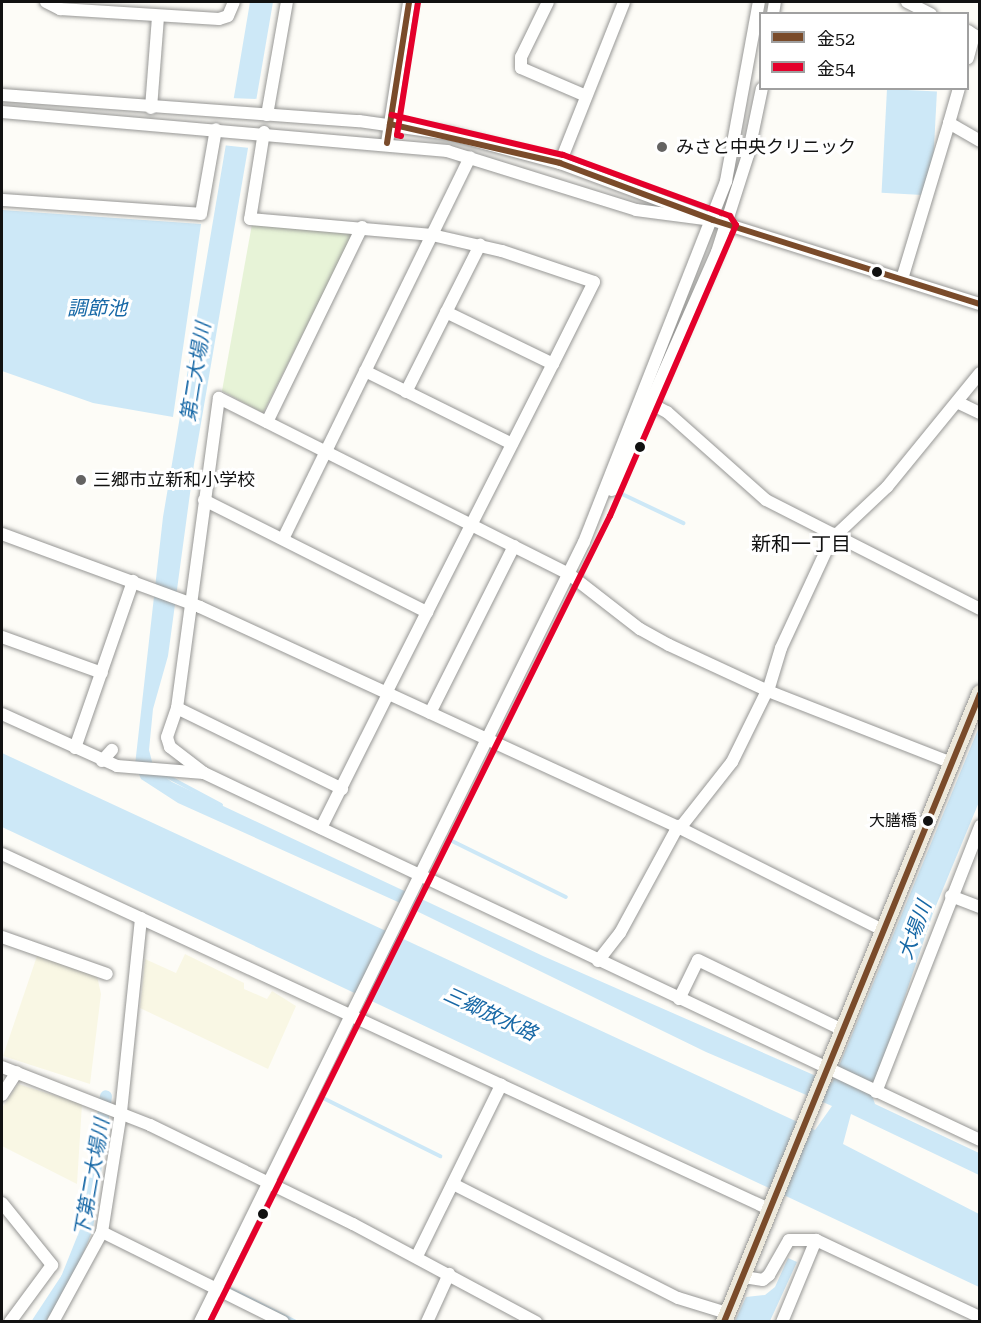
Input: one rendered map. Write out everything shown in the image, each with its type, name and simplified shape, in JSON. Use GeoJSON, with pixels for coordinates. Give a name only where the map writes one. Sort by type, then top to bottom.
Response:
{"type":"FeatureCollection","features":[{"type":"Feature","properties":{"kind":"main road"},"geometry":{"type":"LineString","coordinates":[[726,1317],[813,1108],[830,1073],[843,1030],[882,929],[949,762],[980,693]]}},
{"type":"Feature","properties":{"kind":"street"},"geometry":{"type":"LineString","coordinates":[[46,2],[60,9],[219,19],[228,16],[234,2]]}},
{"type":"Feature","properties":{"kind":"street"},"geometry":{"type":"LineString","coordinates":[[264,115],[287,2]]}},
{"type":"Feature","properties":{"kind":"street"},"geometry":{"type":"LineString","coordinates":[[387,143],[409,2]]}},
{"type":"Feature","properties":{"kind":"street"},"geometry":{"type":"LineString","coordinates":[[548,2],[521,57],[521,68],[586,96]]}},
{"type":"Feature","properties":{"kind":"street"},"geometry":{"type":"LineString","coordinates":[[560,163],[624,2]]}},
{"type":"Feature","properties":{"kind":"street"},"geometry":{"type":"LineString","coordinates":[[584,542],[639,398],[713,220],[740,121],[759,2]]}},
{"type":"Feature","properties":{"kind":"street"},"geometry":{"type":"LineString","coordinates":[[907,2],[927,12]]}},
{"type":"Feature","properties":{"kind":"street"},"geometry":{"type":"LineString","coordinates":[[151,108],[158,16]]}},
{"type":"Feature","properties":{"kind":"street"},"geometry":{"type":"LineString","coordinates":[[969,32],[974,34],[969,54]]}},
{"type":"Feature","properties":{"kind":"street"},"geometry":{"type":"LineString","coordinates":[[200,1322],[651,404],[727,224],[761,90]]}},
{"type":"Feature","properties":{"kind":"street"},"geometry":{"type":"LineString","coordinates":[[902,279],[958,90]]}},
{"type":"Feature","properties":{"kind":"street"},"geometry":{"type":"LineString","coordinates":[[2,95],[151,108],[390,124],[560,163],[713,220],[979,302]]}},
{"type":"Feature","properties":{"kind":"street"},"geometry":{"type":"LineString","coordinates":[[2,112],[387,143],[470,156],[636,210],[713,220]]}},
{"type":"Feature","properties":{"kind":"street"},"geometry":{"type":"LineString","coordinates":[[949,123],[980,141]]}},
{"type":"Feature","properties":{"kind":"street"},"geometry":{"type":"LineString","coordinates":[[2,200],[201,214],[219,129]]}},
{"type":"Feature","properties":{"kind":"street"},"geometry":{"type":"LineString","coordinates":[[261,132],[249,219],[362,227],[432,235],[480,245],[594,282],[321,828]]}},
{"type":"Feature","properties":{"kind":"street"},"geometry":{"type":"LineString","coordinates":[[283,539],[470,156]]}},
{"type":"Feature","properties":{"kind":"street"},"geometry":{"type":"LineString","coordinates":[[267,422],[362,227]]}},
{"type":"Feature","properties":{"kind":"street"},"geometry":{"type":"LineString","coordinates":[[406,392],[480,245]]}},
{"type":"Feature","properties":{"kind":"street"},"geometry":{"type":"LineString","coordinates":[[446,312],[553,364]]}},
{"type":"Feature","properties":{"kind":"street"},"geometry":{"type":"LineString","coordinates":[[365,372],[513,444]]}},
{"type":"Feature","properties":{"kind":"street"},"geometry":{"type":"LineString","coordinates":[[598,961],[620,933],[679,827],[732,762],[768,691],[781,648],[835,535],[887,488],[980,373]]}},
{"type":"Feature","properties":{"kind":"street"},"geometry":{"type":"LineString","coordinates":[[949,762],[768,691],[640,630],[569,574],[219,398],[188,601],[177,708],[167,737],[170,747],[204,773],[321,828],[419,878],[680,999],[830,1073],[875,1091],[980,1140]]}},
{"type":"Feature","properties":{"kind":"street"},"geometry":{"type":"LineString","coordinates":[[639,398],[667,412],[766,500],[980,609]]}},
{"type":"Feature","properties":{"kind":"street"},"geometry":{"type":"LineString","coordinates":[[957,402],[980,413]]}},
{"type":"Feature","properties":{"kind":"street"},"geometry":{"type":"LineString","coordinates":[[204,500],[427,612]]}},
{"type":"Feature","properties":{"kind":"street"},"geometry":{"type":"LineString","coordinates":[[2,534],[188,601],[679,827],[882,929]]}},
{"type":"Feature","properties":{"kind":"street"},"geometry":{"type":"LineString","coordinates":[[430,713],[514,546]]}},
{"type":"Feature","properties":{"kind":"street"},"geometry":{"type":"LineString","coordinates":[[75,748],[133,581]]}},
{"type":"Feature","properties":{"kind":"street"},"geometry":{"type":"LineString","coordinates":[[2,637],[102,673]]}},
{"type":"Feature","properties":{"kind":"street"},"geometry":{"type":"LineString","coordinates":[[177,708],[342,789]]}},
{"type":"Feature","properties":{"kind":"street"},"geometry":{"type":"LineString","coordinates":[[2,714],[102,761],[132,768],[204,773]]}},
{"type":"Feature","properties":{"kind":"street"},"geometry":{"type":"LineString","coordinates":[[102,761],[112,750]]}},
{"type":"Feature","properties":{"kind":"street"},"geometry":{"type":"LineString","coordinates":[[875,1091],[980,826]]}},
{"type":"Feature","properties":{"kind":"street"},"geometry":{"type":"LineString","coordinates":[[2,854],[501,1085],[774,1204]]}},
{"type":"Feature","properties":{"kind":"street"},"geometry":{"type":"LineString","coordinates":[[951,896],[980,907]]}},
{"type":"Feature","properties":{"kind":"street"},"geometry":{"type":"LineString","coordinates":[[53,1322],[102,1232],[121,1112],[141,918]]}},
{"type":"Feature","properties":{"kind":"street"},"geometry":{"type":"LineString","coordinates":[[2,937],[107,974]]}},
{"type":"Feature","properties":{"kind":"street"},"geometry":{"type":"LineString","coordinates":[[680,999],[698,960],[843,1030]]}},
{"type":"Feature","properties":{"kind":"street"},"geometry":{"type":"LineString","coordinates":[[2,1067],[121,1112],[417,1256],[536,1322]]}},
{"type":"Feature","properties":{"kind":"street"},"geometry":{"type":"LineString","coordinates":[[2,1095],[17,1072]]}},
{"type":"Feature","properties":{"kind":"street"},"geometry":{"type":"LineString","coordinates":[[417,1256],[501,1085]]}},
{"type":"Feature","properties":{"kind":"street"},"geometry":{"type":"LineString","coordinates":[[453,1184],[678,1298],[726,1317]]}},
{"type":"Feature","properties":{"kind":"street"},"geometry":{"type":"LineString","coordinates":[[2,1203],[52,1265],[10,1322]]}},
{"type":"Feature","properties":{"kind":"street"},"geometry":{"type":"LineString","coordinates":[[102,1232],[284,1322]]}},
{"type":"Feature","properties":{"kind":"street"},"geometry":{"type":"LineString","coordinates":[[744,1276],[763,1280],[769,1275],[789,1240],[816,1240],[980,1317]]}},
{"type":"Feature","properties":{"kind":"street"},"geometry":{"type":"LineString","coordinates":[[782,1322],[816,1240]]}},
{"type":"Feature","properties":{"kind":"street"},"geometry":{"type":"LineString","coordinates":[[427,1322],[449,1274]]}},
{"type":"Feature","properties":{"kind":"shaded area"},"geometry":{"type":"Polygon","coordinates":[[[185,954],[244,983],[244,989],[267,999],[272,991],[296,1006],[268,1069],[140,1008],[145,959],[176,973],[185,954]]]}},
{"type":"Feature","properties":{"kind":"shaded area"},"geometry":{"type":"Polygon","coordinates":[[[37,956],[97,976],[101,994],[90,1084],[3,1056],[37,956]]]}},
{"type":"Feature","properties":{"kind":"shaded area"},"geometry":{"type":"Polygon","coordinates":[[[18,1084],[82,1104],[77,1184],[2,1146],[2,1108],[18,1084]]]}},
{"type":"Feature","properties":{"kind":"green space"},"geometry":{"type":"Polygon","coordinates":[[[252,224],[348,231],[352,236],[263,413],[222,391],[252,224]]]}},
{"type":"Feature","properties":{"kind":"water","name":"三郷放水路"},"geometry":{"type":"Polygon","coordinates":[[[250,2],[273,2],[194,464],[168,656],[153,709],[149,750],[154,769],[172,782],[543,956],[832,1083],[979,727],[979,802],[933,913],[872,1095],[875,1104],[979,1153],[979,1175],[851,1114],[843,1144],[979,1214],[979,1287],[2,827],[2,753],[815,1130],[832,1106],[706,1052],[398,902],[178,803],[141,779],[135,765],[163,517],[250,2]]]}},
{"type":"Feature","properties":{"kind":"water"},"geometry":{"type":"Polygon","coordinates":[[[887,90],[937,92],[931,195],[882,193],[887,90]]]}},
{"type":"Feature","properties":{"kind":"water","name":"調節池"},"geometry":{"type":"Polygon","coordinates":[[[2,210],[201,224],[173,417],[93,403],[2,371],[2,210]]]}},
{"type":"Feature","properties":{"kind":"water"},"geometry":{"type":"Polygon","coordinates":[[[788,1258],[797,1262],[770,1321],[735,1321],[746,1297],[765,1295],[775,1287],[788,1258]]]}},
{"type":"Feature","properties":{"kind":"pier"},"geometry":{"type":"Polygon","coordinates":[[[229,98],[259,99],[250,148],[222,145],[229,98]]]}},
{"type":"Feature","properties":{"kind":"waterway"},"geometry":{"type":"LineString","coordinates":[[622,494],[683,523]]}},
{"type":"Feature","properties":{"kind":"waterway"},"geometry":{"type":"LineString","coordinates":[[161,773],[221,805]]}},
{"type":"Feature","properties":{"kind":"waterway"},"geometry":{"type":"LineString","coordinates":[[450,840],[566,897]]}},
{"type":"Feature","properties":{"kind":"waterway","name":"下第二大場川"},"geometry":{"type":"LineString","coordinates":[[38,1322],[67,1278],[87,1228],[106,1096]]}},
{"type":"Feature","properties":{"kind":"waterway"},"geometry":{"type":"LineString","coordinates":[[323,1098],[440,1156]]}},
{"type":"Feature","properties":{"kind":"waterway"},"geometry":{"type":"LineString","coordinates":[[228,1288],[296,1322]]}},
{"type":"Feature","properties":{"kind":"transit line","name":"金52"},"geometry":{"type":"LineString","coordinates":[[387,143],[409,2]]}},
{"type":"Feature","properties":{"kind":"transit line","name":"金54"},"geometry":{"type":"LineString","coordinates":[[401,136],[397,135],[418,3]]}},
{"type":"Feature","properties":{"kind":"transit line","name":"金54"},"geometry":{"type":"LineString","coordinates":[[210,1322],[610,516],[736,225],[730,216],[563,155],[392,115]]}},
{"type":"Feature","properties":{"kind":"transit line","name":"金52"},"geometry":{"type":"LineString","coordinates":[[390,124],[560,163],[713,220],[980,304]]}},
{"type":"Feature","properties":{"kind":"transit line","name":"金52"},"geometry":{"type":"LineString","coordinates":[[724,1322],[980,694]]}},
{"type":"Feature","properties":{"kind":"place","name":"みさと中央クリニック"},"geometry":{"type":"Point","coordinates":[662,147]}},
{"type":"Feature","properties":{"kind":"place","name":"三郷市立新和小学校"},"geometry":{"type":"Point","coordinates":[81,480]}},
{"type":"Feature","properties":{"kind":"place","name":"大膳橋"},"geometry":{"type":"Point","coordinates":[928,821]}},
{"type":"Feature","properties":{"kind":"district","name":"新和一丁目"},"geometry":{"type":"Point","coordinates":[801,544]}},
{"type":"Feature","properties":{"kind":"water label","name":"第二大場川"},"geometry":{"type":"Point","coordinates":[196,372]}},
{"type":"Feature","properties":{"kind":"water label","name":"大場川"},"geometry":{"type":"Point","coordinates":[915,930]}}]}
